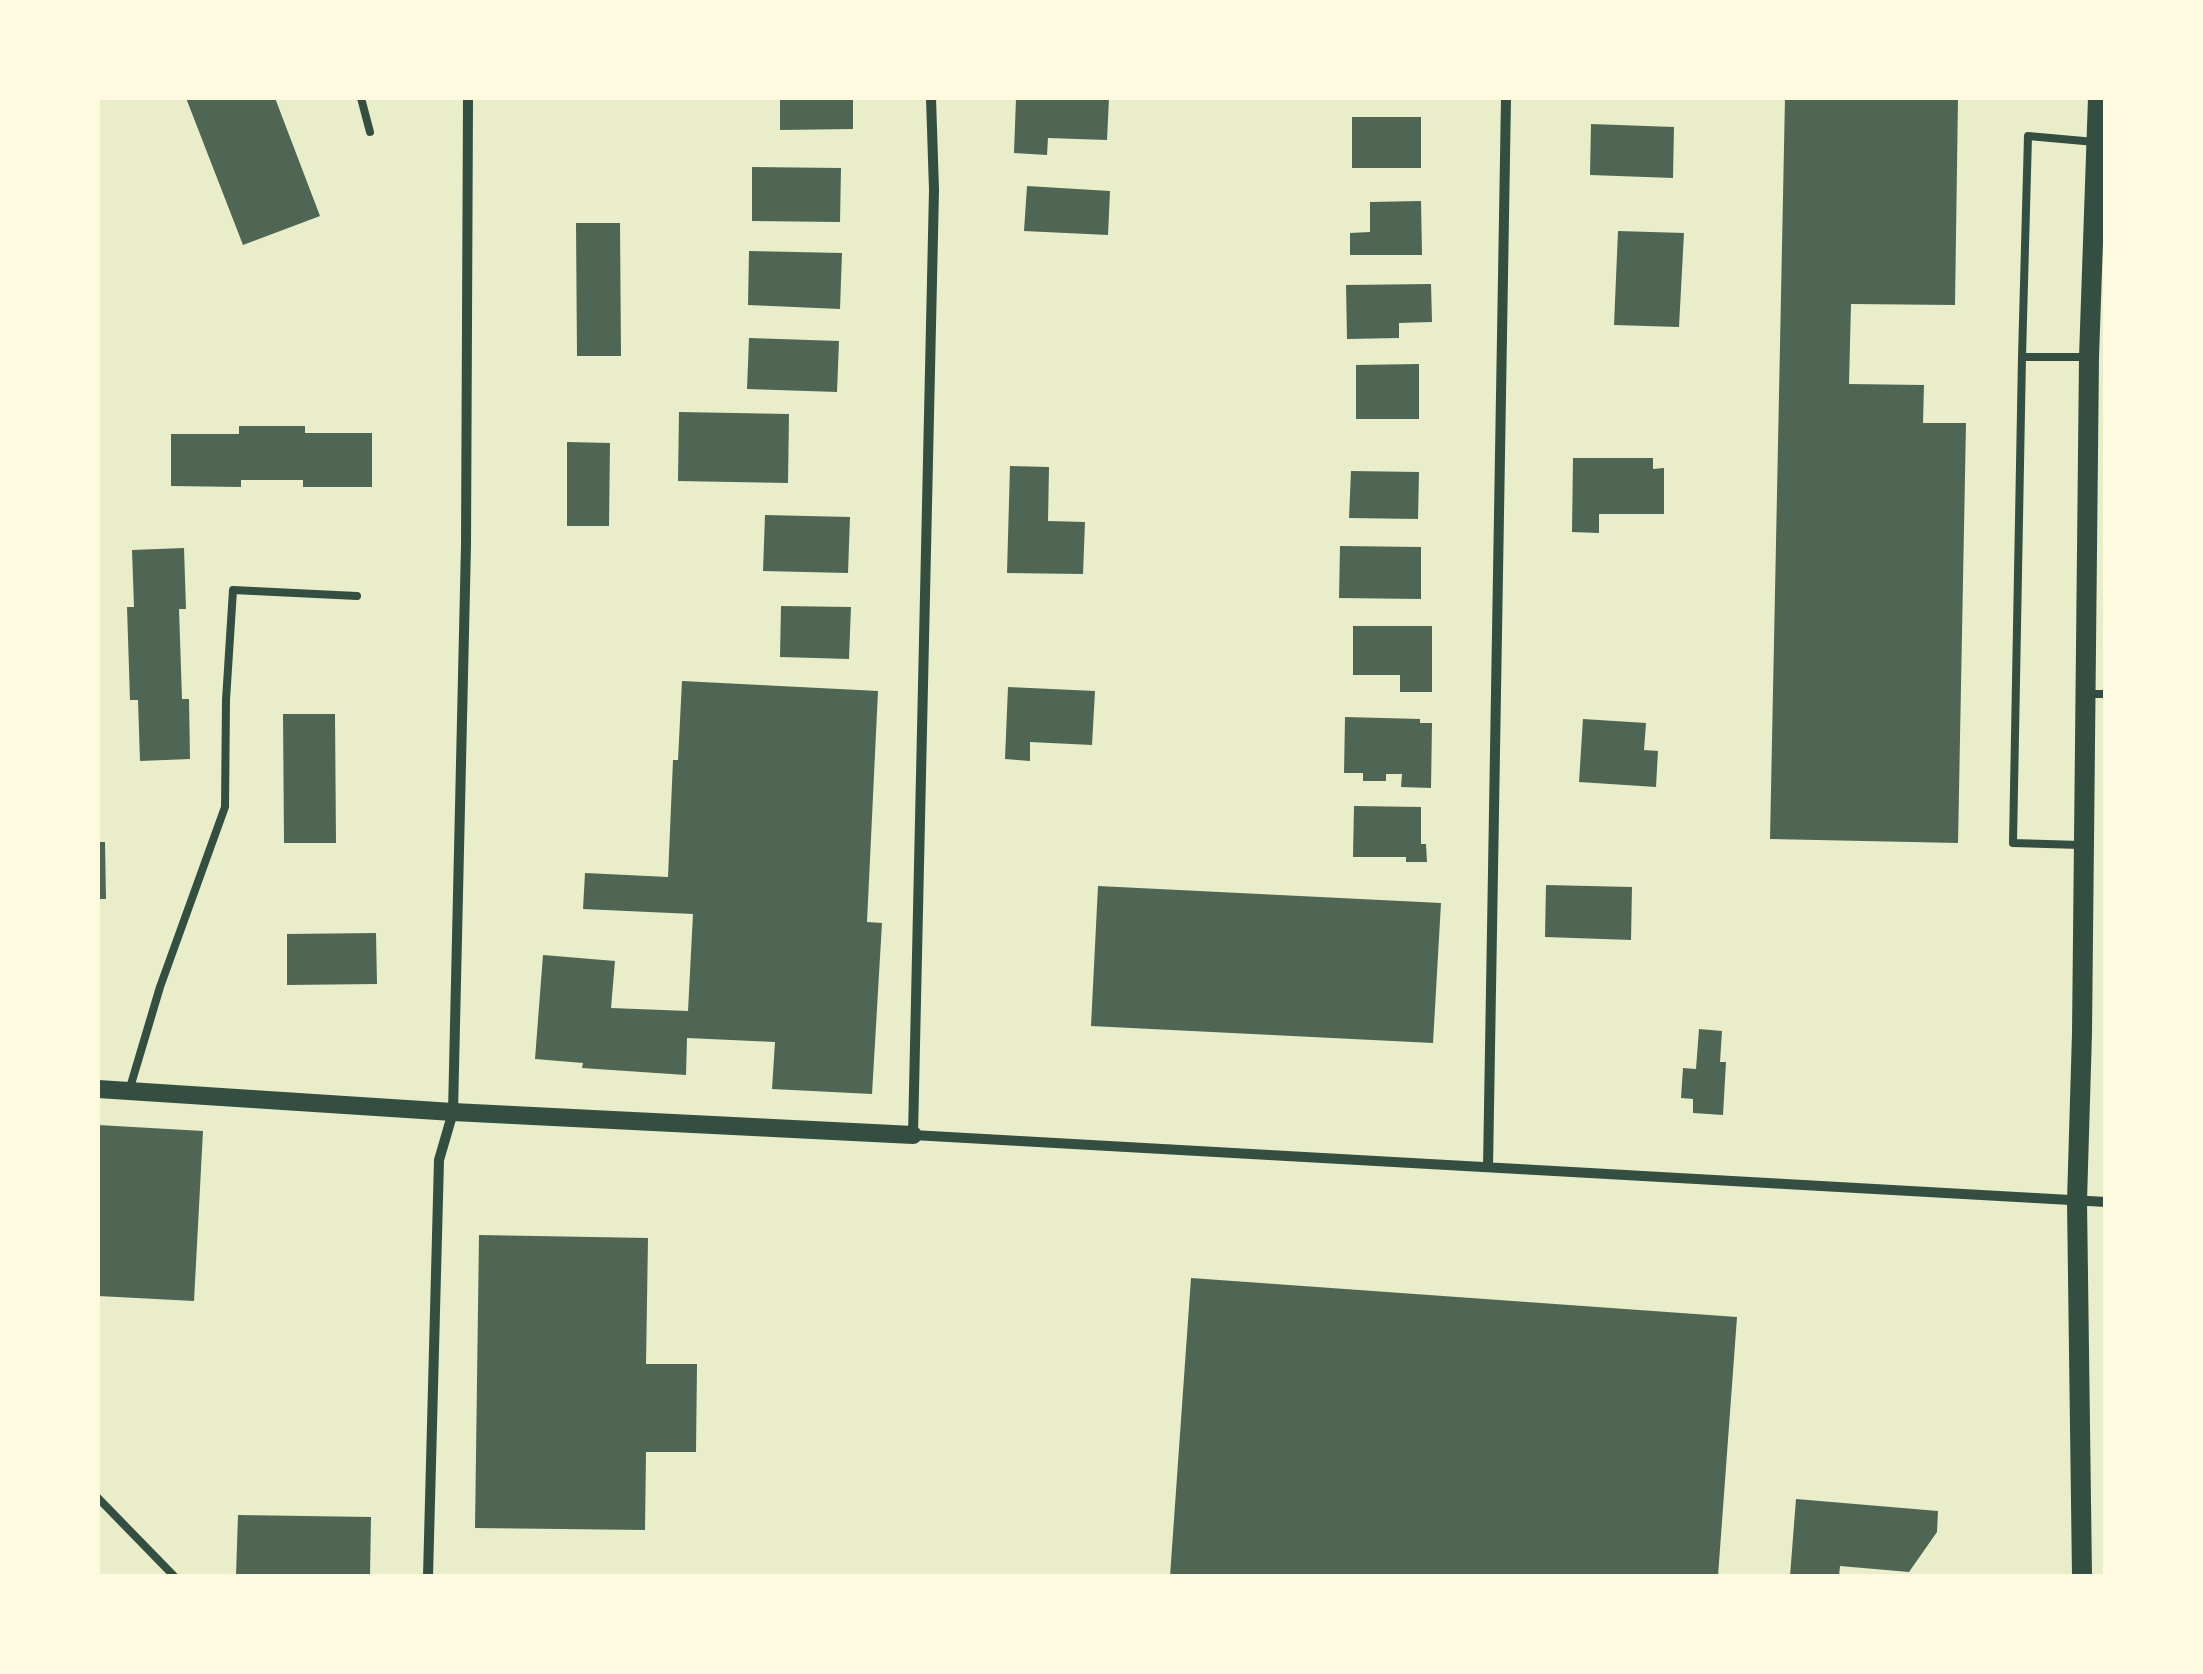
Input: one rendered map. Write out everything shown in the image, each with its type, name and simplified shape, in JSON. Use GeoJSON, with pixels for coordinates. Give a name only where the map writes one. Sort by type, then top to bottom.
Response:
{"type":"FeatureCollection","features":[{"type":"Feature","properties":{"kind":"main road"},"geometry":{"type":"LineString","coordinates":[[2082,1576],[2077,1201],[2084,845],[2096,694],[2098,483],[2090,357],[2098,98]]}},
{"type":"Feature","properties":{"kind":"street"},"geometry":{"type":"LineString","coordinates":[[428,1576],[440,1160],[453,1112],[466,564],[468,98]]}},
{"type":"Feature","properties":{"kind":"street"},"geometry":{"type":"LineString","coordinates":[[913,1135],[934,190],[931,98]]}},
{"type":"Feature","properties":{"kind":"street"},"geometry":{"type":"LineString","coordinates":[[1488,1167],[1506,98]]}},
{"type":"Feature","properties":{"kind":"street"},"geometry":{"type":"LineString","coordinates":[[98,1089],[453,1112],[2106,1202]]}},
{"type":"Feature","properties":{"kind":"lane"},"geometry":{"type":"LineString","coordinates":[[361,98],[370,132]]}},
{"type":"Feature","properties":{"kind":"lane"},"geometry":{"type":"LineString","coordinates":[[2084,845],[2013,843],[2028,136],[2096,142]]}},
{"type":"Feature","properties":{"kind":"lane"},"geometry":{"type":"LineString","coordinates":[[2022,357],[2090,357]]}},
{"type":"Feature","properties":{"kind":"lane"},"geometry":{"type":"LineString","coordinates":[[130,1091],[160,987],[225,807],[233,590],[357,596]]}},
{"type":"Feature","properties":{"kind":"lane"},"geometry":{"type":"LineString","coordinates":[[98,1498],[174,1576]]}},
{"type":"Feature","properties":{"kind":"building"},"geometry":{"type":"Polygon","coordinates":[[[186,98],[275,98],[320,216],[243,245],[186,98]]]}},
{"type":"Feature","properties":{"kind":"building"},"geometry":{"type":"Polygon","coordinates":[[[780,98],[853,98],[853,129],[780,130],[780,98]]]}},
{"type":"Feature","properties":{"kind":"building"},"geometry":{"type":"Polygon","coordinates":[[[1016,98],[1109,98],[1107,140],[1048,138],[1047,155],[1014,153],[1016,98]]]}},
{"type":"Feature","properties":{"kind":"building"},"geometry":{"type":"Polygon","coordinates":[[[1785,98],[1958,98],[1955,305],[1851,304],[1849,384],[1924,385],[1923,423],[1966,423],[1958,843],[1770,839],[1785,98]]]}},
{"type":"Feature","properties":{"kind":"building"},"geometry":{"type":"Polygon","coordinates":[[[1352,117],[1421,117],[1421,168],[1352,168],[1352,117]]]}},
{"type":"Feature","properties":{"kind":"building"},"geometry":{"type":"Polygon","coordinates":[[[1591,124],[1674,127],[1673,178],[1590,175],[1591,124]]]}},
{"type":"Feature","properties":{"kind":"building"},"geometry":{"type":"Polygon","coordinates":[[[752,167],[841,168],[840,222],[752,221],[752,167]]]}},
{"type":"Feature","properties":{"kind":"building"},"geometry":{"type":"Polygon","coordinates":[[[1027,186],[1110,191],[1108,235],[1024,231],[1027,186]]]}},
{"type":"Feature","properties":{"kind":"building"},"geometry":{"type":"Polygon","coordinates":[[[1421,201],[1422,255],[1350,255],[1350,233],[1370,232],[1370,202],[1421,201]]]}},
{"type":"Feature","properties":{"kind":"building"},"geometry":{"type":"Polygon","coordinates":[[[576,223],[620,223],[621,356],[577,356],[576,223]]]}},
{"type":"Feature","properties":{"kind":"building"},"geometry":{"type":"Polygon","coordinates":[[[1618,231],[1684,233],[1679,327],[1614,325],[1618,231]]]}},
{"type":"Feature","properties":{"kind":"building"},"geometry":{"type":"Polygon","coordinates":[[[749,251],[842,253],[840,309],[748,305],[749,251]]]}},
{"type":"Feature","properties":{"kind":"building"},"geometry":{"type":"Polygon","coordinates":[[[1431,284],[1432,322],[1399,323],[1399,338],[1347,339],[1346,285],[1431,284]]]}},
{"type":"Feature","properties":{"kind":"building"},"geometry":{"type":"Polygon","coordinates":[[[749,338],[839,341],[837,392],[747,389],[749,338]]]}},
{"type":"Feature","properties":{"kind":"building"},"geometry":{"type":"Polygon","coordinates":[[[1419,364],[1419,419],[1356,419],[1356,365],[1419,364]]]}},
{"type":"Feature","properties":{"kind":"building"},"geometry":{"type":"Polygon","coordinates":[[[679,412],[789,414],[788,483],[678,481],[679,412]]]}},
{"type":"Feature","properties":{"kind":"building"},"geometry":{"type":"Polygon","coordinates":[[[239,426],[305,426],[305,433],[372,433],[372,487],[303,487],[303,480],[241,480],[241,487],[171,486],[171,434],[239,434],[239,426]]]}},
{"type":"Feature","properties":{"kind":"building"},"geometry":{"type":"Polygon","coordinates":[[[567,442],[610,443],[609,526],[567,526],[567,442]]]}},
{"type":"Feature","properties":{"kind":"building"},"geometry":{"type":"Polygon","coordinates":[[[1573,458],[1653,458],[1653,469],[1664,468],[1664,514],[1599,514],[1599,533],[1572,532],[1573,458]]]}},
{"type":"Feature","properties":{"kind":"building"},"geometry":{"type":"Polygon","coordinates":[[[1010,466],[1049,467],[1048,521],[1085,522],[1083,574],[1007,573],[1010,466]]]}},
{"type":"Feature","properties":{"kind":"building"},"geometry":{"type":"Polygon","coordinates":[[[1351,471],[1419,472],[1418,519],[1349,518],[1351,471]]]}},
{"type":"Feature","properties":{"kind":"building"},"geometry":{"type":"Polygon","coordinates":[[[765,515],[850,517],[848,573],[763,571],[765,515]]]}},
{"type":"Feature","properties":{"kind":"building"},"geometry":{"type":"Polygon","coordinates":[[[1340,546],[1421,547],[1421,599],[1339,598],[1340,546]]]}},
{"type":"Feature","properties":{"kind":"building"},"geometry":{"type":"Polygon","coordinates":[[[184,548],[186,609],[179,609],[182,699],[189,699],[190,759],[140,761],[138,700],[130,700],[127,607],[134,607],[132,550],[184,548]]]}},
{"type":"Feature","properties":{"kind":"building"},"geometry":{"type":"Polygon","coordinates":[[[781,606],[851,607],[849,659],[780,657],[781,606]]]}},
{"type":"Feature","properties":{"kind":"building"},"geometry":{"type":"Polygon","coordinates":[[[1353,626],[1432,626],[1432,692],[1400,692],[1400,675],[1353,675],[1353,626]]]}},
{"type":"Feature","properties":{"kind":"building"},"geometry":{"type":"Polygon","coordinates":[[[682,681],[878,691],[867,922],[882,923],[872,1094],[772,1089],[775,1042],[687,1038],[686,1075],[582,1068],[583,1063],[535,1059],[543,955],[615,961],[611,1008],[688,1011],[693,914],[583,909],[585,873],[668,877],[673,760],[678,760],[682,681]]]}},
{"type":"Feature","properties":{"kind":"building"},"geometry":{"type":"Polygon","coordinates":[[[1008,687],[1095,691],[1092,745],[1030,742],[1030,761],[1005,759],[1008,687]]]}},
{"type":"Feature","properties":{"kind":"building"},"geometry":{"type":"Polygon","coordinates":[[[283,714],[335,714],[336,843],[284,843],[283,714]]]}},
{"type":"Feature","properties":{"kind":"building"},"geometry":{"type":"Polygon","coordinates":[[[1345,717],[1420,719],[1420,723],[1432,723],[1431,788],[1401,787],[1402,774],[1386,774],[1386,781],[1363,781],[1363,773],[1344,773],[1345,717]]]}},
{"type":"Feature","properties":{"kind":"building"},"geometry":{"type":"Polygon","coordinates":[[[1583,719],[1646,723],[1644,750],[1658,751],[1656,787],[1579,782],[1583,719]]]}},
{"type":"Feature","properties":{"kind":"building"},"geometry":{"type":"Polygon","coordinates":[[[1354,806],[1421,807],[1421,844],[1426,844],[1427,862],[1406,862],[1406,857],[1353,857],[1354,806]]]}},
{"type":"Feature","properties":{"kind":"building"},"geometry":{"type":"Polygon","coordinates":[[[98,842],[105,842],[106,899],[98,899],[98,842]]]}},
{"type":"Feature","properties":{"kind":"building"},"geometry":{"type":"Polygon","coordinates":[[[1546,885],[1632,887],[1631,940],[1545,937],[1546,885]]]}},
{"type":"Feature","properties":{"kind":"building"},"geometry":{"type":"Polygon","coordinates":[[[1098,886],[1441,903],[1433,1043],[1091,1026],[1098,886]]]}},
{"type":"Feature","properties":{"kind":"building"},"geometry":{"type":"Polygon","coordinates":[[[376,933],[377,984],[287,985],[287,934],[376,933]]]}},
{"type":"Feature","properties":{"kind":"building"},"geometry":{"type":"Polygon","coordinates":[[[1699,1029],[1722,1031],[1720,1062],[1726,1062],[1723,1115],[1693,1113],[1693,1099],[1681,1098],[1683,1068],[1696,1069],[1699,1029]]]}},
{"type":"Feature","properties":{"kind":"building"},"geometry":{"type":"Polygon","coordinates":[[[98,1125],[203,1131],[194,1301],[98,1296],[98,1125]]]}},
{"type":"Feature","properties":{"kind":"building"},"geometry":{"type":"Polygon","coordinates":[[[479,1235],[648,1238],[646,1364],[697,1364],[696,1452],[646,1452],[645,1530],[475,1528],[479,1235]]]}},
{"type":"Feature","properties":{"kind":"building"},"geometry":{"type":"Polygon","coordinates":[[[1191,1278],[1737,1317],[1718,1576],[1170,1576],[1191,1278]]]}},
{"type":"Feature","properties":{"kind":"building"},"geometry":{"type":"Polygon","coordinates":[[[1796,1499],[1938,1511],[1937,1532],[1909,1572],[1840,1566],[1839,1576],[1790,1576],[1796,1499]]]}},
{"type":"Feature","properties":{"kind":"building"},"geometry":{"type":"Polygon","coordinates":[[[238,1515],[371,1517],[370,1576],[236,1576],[238,1515]]]}}]}
